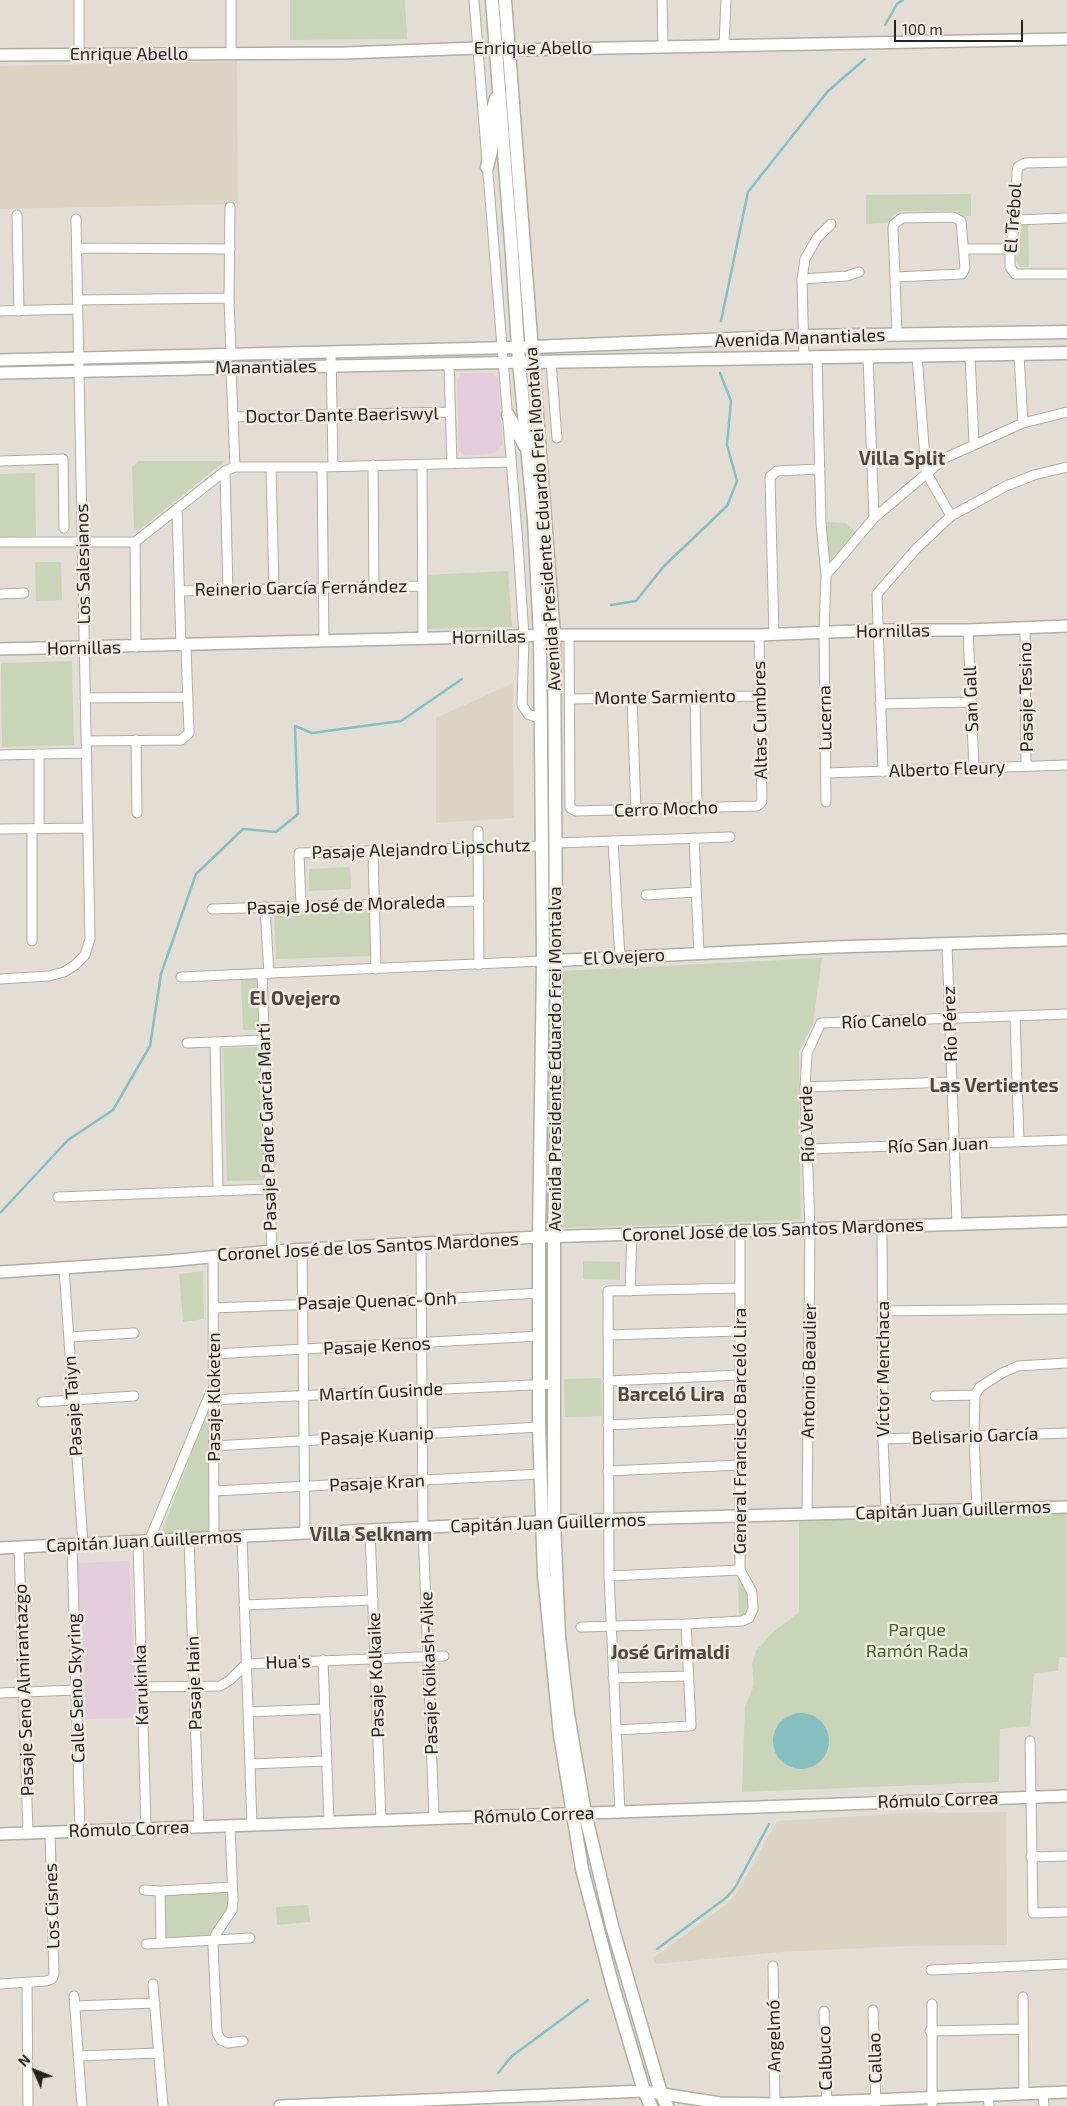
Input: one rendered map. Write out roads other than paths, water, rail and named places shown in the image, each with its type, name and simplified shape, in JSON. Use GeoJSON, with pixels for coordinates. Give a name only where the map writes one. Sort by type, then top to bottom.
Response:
{"type":"FeatureCollection","features":[{"type":"Feature","properties":{"kind":"main road","name":"Avenida Presidente Eduardo Frei Montalva"},"geometry":{"type":"LineString","coordinates":[[492,0],[540,636],[542,846],[557,1084],[554,1236],[554,1521],[562,1666],[572,1742],[585,1878],[612,1983],[644,2091],[651,2106]]}},
{"type":"Feature","properties":{"kind":"main road","name":"Avenida Presidente Eduardo Frei Montalva"},"geometry":{"type":"LineString","coordinates":[[505,0],[554,635],[556,843],[539,1237],[541,1522],[552,1673],[578,1813],[661,2093],[667,2106]]}},
{"type":"Feature","properties":{"kind":"main road"},"geometry":{"type":"LineString","coordinates":[[487,167],[492,146],[493,107],[499,89]]}},
{"type":"Feature","properties":{"kind":"main road","name":"Avenida Manantiales"},"geometry":{"type":"LineString","coordinates":[[532,347],[804,336],[1067,332]]}},
{"type":"Feature","properties":{"kind":"main road","name":"Avenida Manantiales"},"geometry":{"type":"LineString","coordinates":[[533,362],[1067,353]]}},
{"type":"Feature","properties":{"kind":"main road"},"geometry":{"type":"LineString","coordinates":[[508,416],[527,449]]}},
{"type":"Feature","properties":{"kind":"street"},"geometry":{"type":"LineString","coordinates":[[79,0],[79,54]]}},
{"type":"Feature","properties":{"kind":"street"},"geometry":{"type":"LineString","coordinates":[[231,0],[231,54]]}},
{"type":"Feature","properties":{"kind":"street","name":"Avenida Presidente Eduardo Frei Montalva"},"geometry":{"type":"LineString","coordinates":[[474,0],[524,636],[522,705],[528,714],[541,718]]}},
{"type":"Feature","properties":{"kind":"street"},"geometry":{"type":"LineString","coordinates":[[662,0],[663,47]]}},
{"type":"Feature","properties":{"kind":"street"},"geometry":{"type":"LineString","coordinates":[[724,46],[726,0]]}},
{"type":"Feature","properties":{"kind":"street","name":"Enrique Abello"},"geometry":{"type":"LineString","coordinates":[[0,55],[344,53],[478,48],[509,50],[1067,39]]}},
{"type":"Feature","properties":{"kind":"street","name":"El Trébol"},"geometry":{"type":"LineString","coordinates":[[1067,162],[1024,163],[1018,167],[1016,172],[1016,220],[1010,249],[1011,270],[1017,275],[1067,274]]}},
{"type":"Feature","properties":{"kind":"street"},"geometry":{"type":"LineString","coordinates":[[230,207],[229,298],[231,354]]}},
{"type":"Feature","properties":{"kind":"street"},"geometry":{"type":"LineString","coordinates":[[17,215],[19,310]]}},
{"type":"Feature","properties":{"kind":"street"},"geometry":{"type":"LineString","coordinates":[[895,277],[962,274],[965,268],[965,249],[960,219],[953,217],[902,218],[896,221],[893,228],[897,335]]}},
{"type":"Feature","properties":{"kind":"street"},"geometry":{"type":"LineString","coordinates":[[1016,220],[1067,218]]}},
{"type":"Feature","properties":{"kind":"street","name":"Los Salesianos"},"geometry":{"type":"LineString","coordinates":[[0,979],[48,976],[64,972],[85,955],[90,939],[76,219]]}},
{"type":"Feature","properties":{"kind":"street"},"geometry":{"type":"LineString","coordinates":[[804,357],[802,279],[805,259],[817,238],[831,224]]}},
{"type":"Feature","properties":{"kind":"street"},"geometry":{"type":"LineString","coordinates":[[77,248],[230,248]]}},
{"type":"Feature","properties":{"kind":"street"},"geometry":{"type":"LineString","coordinates":[[965,249],[1010,249]]}},
{"type":"Feature","properties":{"kind":"street"},"geometry":{"type":"LineString","coordinates":[[802,279],[847,276],[859,272]]}},
{"type":"Feature","properties":{"kind":"street"},"geometry":{"type":"LineString","coordinates":[[0,311],[78,305],[229,298]]}},
{"type":"Feature","properties":{"kind":"street","name":"Manantiales"},"geometry":{"type":"LineString","coordinates":[[0,360],[532,347]]}},
{"type":"Feature","properties":{"kind":"street"},"geometry":{"type":"LineString","coordinates":[[331,352],[333,466]]}},
{"type":"Feature","properties":{"kind":"street"},"geometry":{"type":"LineString","coordinates":[[970,355],[974,444]]}},
{"type":"Feature","properties":{"kind":"street"},"geometry":{"type":"LineString","coordinates":[[1019,355],[1023,423]]}},
{"type":"Feature","properties":{"kind":"street","name":"Lucerna"},"geometry":{"type":"LineString","coordinates":[[818,356],[822,540],[826,575],[824,633],[826,802]]}},
{"type":"Feature","properties":{"kind":"street"},"geometry":{"type":"LineString","coordinates":[[868,356],[874,518]]}},
{"type":"Feature","properties":{"kind":"street"},"geometry":{"type":"LineString","coordinates":[[917,356],[926,472],[951,516]]}},
{"type":"Feature","properties":{"kind":"street","name":"Manantiales"},"geometry":{"type":"LineString","coordinates":[[0,373],[533,362]]}},
{"type":"Feature","properties":{"kind":"street"},"geometry":{"type":"LineString","coordinates":[[551,362],[557,438]]}},
{"type":"Feature","properties":{"kind":"street"},"geometry":{"type":"LineString","coordinates":[[449,364],[452,464]]}},
{"type":"Feature","properties":{"kind":"street"},"geometry":{"type":"LineString","coordinates":[[231,368],[235,466]]}},
{"type":"Feature","properties":{"kind":"street","name":"Doctor Dante Baeriswyl"},"geometry":{"type":"LineString","coordinates":[[233,417],[450,412]]}},
{"type":"Feature","properties":{"kind":"street"},"geometry":{"type":"LineString","coordinates":[[826,575],[874,518],[926,472],[945,458],[1023,423],[1067,412]]}},
{"type":"Feature","properties":{"kind":"street"},"geometry":{"type":"LineString","coordinates":[[0,461],[63,460],[64,528]]}},
{"type":"Feature","properties":{"kind":"street"},"geometry":{"type":"LineString","coordinates":[[0,542],[135,542],[225,471],[235,466],[322,467],[511,462]]}},
{"type":"Feature","properties":{"kind":"street"},"geometry":{"type":"LineString","coordinates":[[373,465],[374,587]]}},
{"type":"Feature","properties":{"kind":"street"},"geometry":{"type":"LineString","coordinates":[[422,465],[423,638]]}},
{"type":"Feature","properties":{"kind":"street"},"geometry":{"type":"LineString","coordinates":[[883,772],[877,594],[916,549],[951,516],[1006,486],[1034,475],[1067,466]]}},
{"type":"Feature","properties":{"kind":"street"},"geometry":{"type":"LineString","coordinates":[[272,467],[274,589]]}},
{"type":"Feature","properties":{"kind":"street"},"geometry":{"type":"LineString","coordinates":[[322,467],[324,641]]}},
{"type":"Feature","properties":{"kind":"street"},"geometry":{"type":"LineString","coordinates":[[774,635],[770,477],[777,471],[820,469]]}},
{"type":"Feature","properties":{"kind":"street"},"geometry":{"type":"LineString","coordinates":[[225,471],[228,590]]}},
{"type":"Feature","properties":{"kind":"street"},"geometry":{"type":"LineString","coordinates":[[86,740],[180,740],[189,733],[177,508]]}},
{"type":"Feature","properties":{"kind":"street"},"geometry":{"type":"LineString","coordinates":[[135,542],[136,647]]}},
{"type":"Feature","properties":{"kind":"street","name":"Reinerio García Fernández"},"geometry":{"type":"LineString","coordinates":[[180,591],[422,586]]}},
{"type":"Feature","properties":{"kind":"street"},"geometry":{"type":"LineString","coordinates":[[0,594],[24,593]]}},
{"type":"Feature","properties":{"kind":"street","name":"Hornillas"},"geometry":{"type":"LineString","coordinates":[[0,649],[184,646],[554,635],[774,635],[878,630],[968,630],[1067,626]]}},
{"type":"Feature","properties":{"kind":"street","name":"Pasaje Tesino"},"geometry":{"type":"LineString","coordinates":[[1025,628],[1026,766]]}},
{"type":"Feature","properties":{"kind":"street","name":"San Gall"},"geometry":{"type":"LineString","coordinates":[[968,630],[974,768]]}},
{"type":"Feature","properties":{"kind":"street","name":"Avenida Presidente Eduardo Frei Montalva"},"geometry":{"type":"LineString","coordinates":[[569,635],[571,809]]}},
{"type":"Feature","properties":{"kind":"street","name":"Altas Cumbres"},"geometry":{"type":"LineString","coordinates":[[759,635],[762,801],[760,804]]}},
{"type":"Feature","properties":{"kind":"street","name":"Monte Sarmiento"},"geometry":{"type":"LineString","coordinates":[[570,699],[759,696]]}},
{"type":"Feature","properties":{"kind":"street"},"geometry":{"type":"LineString","coordinates":[[85,698],[188,697]]}},
{"type":"Feature","properties":{"kind":"street"},"geometry":{"type":"LineString","coordinates":[[694,697],[697,808]]}},
{"type":"Feature","properties":{"kind":"street"},"geometry":{"type":"LineString","coordinates":[[632,699],[636,811]]}},
{"type":"Feature","properties":{"kind":"street"},"geometry":{"type":"LineString","coordinates":[[880,704],[971,702]]}},
{"type":"Feature","properties":{"kind":"street"},"geometry":{"type":"LineString","coordinates":[[136,740],[137,813]]}},
{"type":"Feature","properties":{"kind":"street"},"geometry":{"type":"LineString","coordinates":[[32,942],[39,754]]}},
{"type":"Feature","properties":{"kind":"street"},"geometry":{"type":"LineString","coordinates":[[0,755],[86,754]]}},
{"type":"Feature","properties":{"kind":"street","name":"Alberto Fleury"},"geometry":{"type":"LineString","coordinates":[[826,772],[883,772],[1067,765]]}},
{"type":"Feature","properties":{"kind":"street","name":"Cerro Mocho"},"geometry":{"type":"LineString","coordinates":[[571,809],[576,812],[636,811],[757,806],[760,804]]}},
{"type":"Feature","properties":{"kind":"street"},"geometry":{"type":"LineString","coordinates":[[0,829],[88,828]]}},
{"type":"Feature","properties":{"kind":"street"},"geometry":{"type":"LineString","coordinates":[[478,831],[479,964]]}},
{"type":"Feature","properties":{"kind":"street","name":"Pasaje Alejandro Lipschutz"},"geometry":{"type":"LineString","coordinates":[[556,843],[730,837]]}},
{"type":"Feature","properties":{"kind":"street"},"geometry":{"type":"LineString","coordinates":[[694,838],[699,954]]}},
{"type":"Feature","properties":{"kind":"street"},"geometry":{"type":"LineString","coordinates":[[613,841],[620,958]]}},
{"type":"Feature","properties":{"kind":"street","name":"Pasaje Alejandro Lipschutz"},"geometry":{"type":"LineString","coordinates":[[301,907],[300,853],[542,846]]}},
{"type":"Feature","properties":{"kind":"street"},"geometry":{"type":"LineString","coordinates":[[373,850],[376,969]]}},
{"type":"Feature","properties":{"kind":"street"},"geometry":{"type":"LineString","coordinates":[[646,894],[696,892]]}},
{"type":"Feature","properties":{"kind":"street","name":"Pasaje José de Moraleda"},"geometry":{"type":"LineString","coordinates":[[212,909],[479,901]]}},
{"type":"Feature","properties":{"kind":"street","name":"Pasaje Padre García Marti"},"geometry":{"type":"LineString","coordinates":[[265,907],[266,974],[264,1040],[268,1189],[272,1250]]}},
{"type":"Feature","properties":{"kind":"street","name":"El Ovejero"},"geometry":{"type":"LineString","coordinates":[[181,977],[1067,940]]}},
{"type":"Feature","properties":{"kind":"street","name":"Río Pérez"},"geometry":{"type":"LineString","coordinates":[[947,944],[956,1224]]}},
{"type":"Feature","properties":{"kind":"street","name":"Río Canelo"},"geometry":{"type":"LineString","coordinates":[[821,1023],[1067,1014]]}},
{"type":"Feature","properties":{"kind":"street"},"geometry":{"type":"LineString","coordinates":[[1015,1016],[1019,1142]]}},
{"type":"Feature","properties":{"kind":"street","name":"Río Verde"},"geometry":{"type":"LineString","coordinates":[[810,1229],[805,1087],[808,1052],[821,1023]]}},
{"type":"Feature","properties":{"kind":"street"},"geometry":{"type":"LineString","coordinates":[[187,1043],[264,1040]]}},
{"type":"Feature","properties":{"kind":"street"},"geometry":{"type":"LineString","coordinates":[[215,1042],[218,1191]]}},
{"type":"Feature","properties":{"kind":"street"},"geometry":{"type":"LineString","coordinates":[[805,1087],[952,1082]]}},
{"type":"Feature","properties":{"kind":"street","name":"Río San Juan"},"geometry":{"type":"LineString","coordinates":[[808,1150],[1067,1140]]}},
{"type":"Feature","properties":{"kind":"street"},"geometry":{"type":"LineString","coordinates":[[58,1197],[268,1189]]}},
{"type":"Feature","properties":{"kind":"street","name":"Coronel José de los Santos Mardones"},"geometry":{"type":"LineString","coordinates":[[0,1272],[272,1250],[554,1236],[1067,1221]]}},
{"type":"Feature","properties":{"kind":"street","name":"Víctor Menchaca"},"geometry":{"type":"LineString","coordinates":[[882,1226],[883,1439],[886,1512]]}},
{"type":"Feature","properties":{"kind":"street","name":"Antonio Beaulier"},"geometry":{"type":"LineString","coordinates":[[807,1514],[810,1229]]}},
{"type":"Feature","properties":{"kind":"street","name":"General Francisco Barceló Lira"},"geometry":{"type":"LineString","coordinates":[[686,1624],[742,1621],[749,1618],[753,1609],[752,1592],[740,1570],[740,1231]]}},
{"type":"Feature","properties":{"kind":"street"},"geometry":{"type":"LineString","coordinates":[[630,1291],[632,1234]]}},
{"type":"Feature","properties":{"kind":"street","name":"Pasaje Koikash-Aike"},"geometry":{"type":"LineString","coordinates":[[421,1243],[423,1528],[434,1818]]}},
{"type":"Feature","properties":{"kind":"street"},"geometry":{"type":"LineString","coordinates":[[302,1250],[305,1533]]}},
{"type":"Feature","properties":{"kind":"street","name":"Pasaje Kloketen"},"geometry":{"type":"LineString","coordinates":[[213,1256],[214,1384],[211,1400],[214,1446],[214,1538]]}},
{"type":"Feature","properties":{"kind":"street","name":"Pasaje Taiyn"},"geometry":{"type":"LineString","coordinates":[[64,1268],[73,1400],[78,1544]]}},
{"type":"Feature","properties":{"kind":"street"},"geometry":{"type":"LineString","coordinates":[[620,1812],[609,1576],[608,1291],[740,1288]]}},
{"type":"Feature","properties":{"kind":"street","name":"Pasaje Quenac-Onh"},"geometry":{"type":"LineString","coordinates":[[214,1308],[421,1300],[540,1293]]}},
{"type":"Feature","properties":{"kind":"street"},"geometry":{"type":"LineString","coordinates":[[882,1311],[1067,1309]]}},
{"type":"Feature","properties":{"kind":"street"},"geometry":{"type":"LineString","coordinates":[[608,1335],[739,1331]]}},
{"type":"Feature","properties":{"kind":"street"},"geometry":{"type":"LineString","coordinates":[[69,1338],[134,1333]]}},
{"type":"Feature","properties":{"kind":"street","name":"Pasaje Kenos"},"geometry":{"type":"LineString","coordinates":[[214,1354],[540,1336]]}},
{"type":"Feature","properties":{"kind":"street"},"geometry":{"type":"LineString","coordinates":[[977,1510],[974,1437],[975,1395],[985,1383],[1018,1366],[1067,1363]]}},
{"type":"Feature","properties":{"kind":"street"},"geometry":{"type":"LineString","coordinates":[[608,1381],[739,1375]]}},
{"type":"Feature","properties":{"kind":"street","name":"Martín Gusinde"},"geometry":{"type":"LineString","coordinates":[[211,1400],[554,1384]]}},
{"type":"Feature","properties":{"kind":"street"},"geometry":{"type":"LineString","coordinates":[[936,1396],[975,1395]]}},
{"type":"Feature","properties":{"kind":"street"},"geometry":{"type":"LineString","coordinates":[[42,1402],[134,1396]]}},
{"type":"Feature","properties":{"kind":"street"},"geometry":{"type":"LineString","coordinates":[[143,1541],[211,1400]]}},
{"type":"Feature","properties":{"kind":"street"},"geometry":{"type":"LineString","coordinates":[[608,1425],[739,1419]]}},
{"type":"Feature","properties":{"kind":"street","name":"Pasaje Kuanip"},"geometry":{"type":"LineString","coordinates":[[214,1446],[539,1427]]}},
{"type":"Feature","properties":{"kind":"street","name":"Belisario García"},"geometry":{"type":"LineString","coordinates":[[883,1439],[1067,1433]]}},
{"type":"Feature","properties":{"kind":"street"},"geometry":{"type":"LineString","coordinates":[[608,1471],[740,1465]]}},
{"type":"Feature","properties":{"kind":"street","name":"Pasaje Kran"},"geometry":{"type":"LineString","coordinates":[[214,1491],[540,1474]]}},
{"type":"Feature","properties":{"kind":"street","name":"Capitán Juan Guillermos"},"geometry":{"type":"LineString","coordinates":[[0,1548],[554,1521],[1067,1507]]}},
{"type":"Feature","properties":{"kind":"street","name":"Pasaje Kolkaike"},"geometry":{"type":"LineString","coordinates":[[370,1530],[381,1820]]}},
{"type":"Feature","properties":{"kind":"street"},"geometry":{"type":"LineString","coordinates":[[242,1536],[252,1825]]}},
{"type":"Feature","properties":{"kind":"street","name":"Pasaje Hain"},"geometry":{"type":"LineString","coordinates":[[189,1539],[199,1826]]}},
{"type":"Feature","properties":{"kind":"street","name":"Karukinka"},"geometry":{"type":"LineString","coordinates":[[143,1541],[140,1687],[146,1828]]}},
{"type":"Feature","properties":{"kind":"street","name":"Calle Seno Skyring"},"geometry":{"type":"LineString","coordinates":[[78,1544],[76,1690],[80,1831]]}},
{"type":"Feature","properties":{"kind":"street","name":"Pasaje Seno Almirantazgo"},"geometry":{"type":"LineString","coordinates":[[20,1547],[28,1833]]}},
{"type":"Feature","properties":{"kind":"street"},"geometry":{"type":"LineString","coordinates":[[609,1576],[740,1570]]}},
{"type":"Feature","properties":{"kind":"street"},"geometry":{"type":"LineString","coordinates":[[244,1605],[373,1600]]}},
{"type":"Feature","properties":{"kind":"street"},"geometry":{"type":"LineString","coordinates":[[581,1627],[686,1624],[691,1726],[616,1730]]}},
{"type":"Feature","properties":{"kind":"street","name":"Hua's"},"geometry":{"type":"LineString","coordinates":[[140,1687],[225,1684],[246,1664],[444,1656]]}},
{"type":"Feature","properties":{"kind":"street"},"geometry":{"type":"LineString","coordinates":[[323,1660],[329,1822]]}},
{"type":"Feature","properties":{"kind":"street"},"geometry":{"type":"LineString","coordinates":[[613,1678],[688,1676]]}},
{"type":"Feature","properties":{"kind":"street"},"geometry":{"type":"LineString","coordinates":[[0,1693],[76,1690]]}},
{"type":"Feature","properties":{"kind":"street"},"geometry":{"type":"LineString","coordinates":[[248,1712],[324,1709]]}},
{"type":"Feature","properties":{"kind":"street"},"geometry":{"type":"LineString","coordinates":[[1030,1741],[1033,1913],[1067,1912]]}},
{"type":"Feature","properties":{"kind":"street"},"geometry":{"type":"LineString","coordinates":[[250,1764],[326,1761]]}},
{"type":"Feature","properties":{"kind":"street","name":"Rómulo Correa"},"geometry":{"type":"LineString","coordinates":[[0,1834],[1067,1796]]}},
{"type":"Feature","properties":{"kind":"street"},"geometry":{"type":"LineString","coordinates":[[230,1825],[232,1910],[214,1939],[217,2033],[221,2040],[228,2043],[243,2042]]}},
{"type":"Feature","properties":{"kind":"street","name":"Los Cisnes"},"geometry":{"type":"LineString","coordinates":[[27,1982],[52,1979],[54,1974],[50,1832]]}},
{"type":"Feature","properties":{"kind":"street"},"geometry":{"type":"LineString","coordinates":[[1032,1857],[1067,1856]]}},
{"type":"Feature","properties":{"kind":"street"},"geometry":{"type":"LineString","coordinates":[[144,1890],[160,1891],[232,1887]]}},
{"type":"Feature","properties":{"kind":"street"},"geometry":{"type":"LineString","coordinates":[[160,1891],[161,1942]]}},
{"type":"Feature","properties":{"kind":"street"},"geometry":{"type":"LineString","coordinates":[[146,1944],[250,1938]]}},
{"type":"Feature","properties":{"kind":"street"},"geometry":{"type":"LineString","coordinates":[[932,1970],[1067,1964]]}},
{"type":"Feature","properties":{"kind":"street","name":"Angelmó"},"geometry":{"type":"LineString","coordinates":[[773,1966],[775,2105]]}},
{"type":"Feature","properties":{"kind":"street"},"geometry":{"type":"LineString","coordinates":[[0,1984],[27,1982],[28,2106]]}},
{"type":"Feature","properties":{"kind":"street"},"geometry":{"type":"LineString","coordinates":[[153,1984],[163,2106]]}},
{"type":"Feature","properties":{"kind":"street"},"geometry":{"type":"LineString","coordinates":[[74,1996],[82,2106]]}},
{"type":"Feature","properties":{"kind":"street"},"geometry":{"type":"LineString","coordinates":[[1023,1996],[1024,2094]]}},
{"type":"Feature","properties":{"kind":"street"},"geometry":{"type":"LineString","coordinates":[[75,2006],[155,2003]]}},
{"type":"Feature","properties":{"kind":"street"},"geometry":{"type":"LineString","coordinates":[[932,2004],[930,2031],[932,2102]]}},
{"type":"Feature","properties":{"kind":"street","name":"Callao"},"geometry":{"type":"LineString","coordinates":[[873,2010],[876,2103]]}},
{"type":"Feature","properties":{"kind":"street","name":"Calbuco"},"geometry":{"type":"LineString","coordinates":[[824,2011],[827,2104]]}},
{"type":"Feature","properties":{"kind":"street"},"geometry":{"type":"LineString","coordinates":[[930,2031],[1023,2029]]}},
{"type":"Feature","properties":{"kind":"street"},"geometry":{"type":"LineString","coordinates":[[78,2056],[159,2053]]}},
{"type":"Feature","properties":{"kind":"street"},"geometry":{"type":"LineString","coordinates":[[280,2106],[644,2091],[720,2103],[775,2105],[988,2100],[1024,2094],[1067,2092]]}},
{"type":"Feature","properties":{"kind":"street"},"geometry":{"type":"LineString","coordinates":[[1043,2093],[1044,2106]]}},
{"type":"Feature","properties":{"kind":"water"},"geometry":{"type":"Polygon","coordinates":[[[801,1713],[812,1715],[821,1721],[827,1730],[829,1741],[827,1752],[821,1761],[812,1767],[801,1769],[790,1767],[781,1761],[775,1752],[773,1741],[775,1730],[781,1721],[790,1715],[801,1713]]]}},
{"type":"Feature","properties":{"kind":"waterway"},"geometry":{"type":"LineString","coordinates":[[885,25],[897,4],[903,0]]}},
{"type":"Feature","properties":{"kind":"waterway"},"geometry":{"type":"LineString","coordinates":[[721,321],[748,192],[828,91],[865,59]]}},
{"type":"Feature","properties":{"kind":"waterway"},"geometry":{"type":"LineString","coordinates":[[611,605],[636,601],[664,566],[727,506],[737,481],[727,445],[731,401],[720,373]]}},
{"type":"Feature","properties":{"kind":"waterway"},"geometry":{"type":"LineString","coordinates":[[0,1213],[68,1140],[113,1110],[150,1046],[161,974],[196,874],[243,829],[276,832],[298,814],[295,726],[312,733],[401,721],[462,679]]}},
{"type":"Feature","properties":{"kind":"waterway"},"geometry":{"type":"LineString","coordinates":[[657,1949],[727,1897],[736,1886],[769,1824]]}},
{"type":"Feature","properties":{"kind":"waterway"},"geometry":{"type":"LineString","coordinates":[[498,2073],[512,2056],[588,2000]]}},
{"type":"Feature","properties":{"kind":"district","name":"Villa Split"},"geometry":{"type":"Point","coordinates":[902,459]}},
{"type":"Feature","properties":{"kind":"district","name":"El Ovejero"},"geometry":{"type":"Point","coordinates":[295,999]}},
{"type":"Feature","properties":{"kind":"district","name":"Las Vertientes"},"geometry":{"type":"Point","coordinates":[994,1086]}},
{"type":"Feature","properties":{"kind":"district","name":"Barceló Lira"},"geometry":{"type":"Point","coordinates":[671,1395]}},
{"type":"Feature","properties":{"kind":"district","name":"Villa Selknam"},"geometry":{"type":"Point","coordinates":[371,1535]}},
{"type":"Feature","properties":{"kind":"district","name":"José Grimaldi"},"geometry":{"type":"Point","coordinates":[670,1653]}},
{"type":"Feature","properties":{"kind":"park label","name":"Parque Ramón Rada"},"geometry":{"type":"Point","coordinates":[917,1640]}}]}
